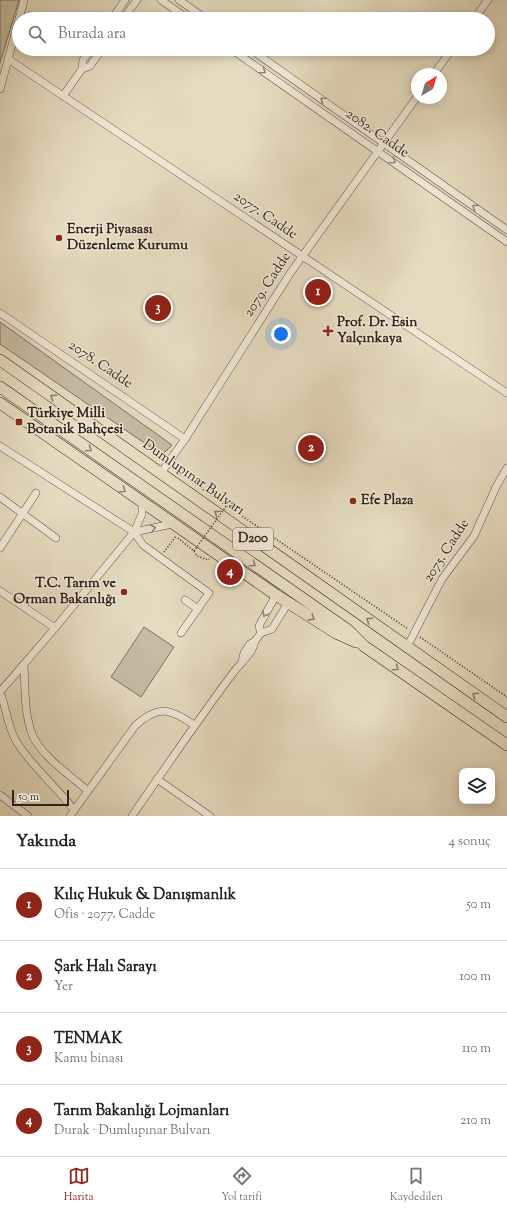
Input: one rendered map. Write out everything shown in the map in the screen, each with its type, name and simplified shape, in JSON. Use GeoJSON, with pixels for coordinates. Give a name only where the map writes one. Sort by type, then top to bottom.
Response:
{"type":"FeatureCollection","features":[{"type":"Feature","properties":{"kind":"highway","name":"Dumlupınar Bulvarı"},"geometry":{"type":"LineString","coordinates":[[0,360],[164,469],[407,647],[507,717]]}},
{"type":"Feature","properties":{"kind":"highway","name":"D200"},"geometry":{"type":"LineString","coordinates":[[0,387],[348,630],[364,646],[507,745]]}},
{"type":"Feature","properties":{"kind":"highway"},"geometry":{"type":"LineString","coordinates":[[0,402],[176,528],[288,603],[336,633],[364,646]]}},
{"type":"Feature","properties":{"kind":"highway"},"geometry":{"type":"LineString","coordinates":[[488,733],[507,752]]}},
{"type":"Feature","properties":{"kind":"street"},"geometry":{"type":"LineString","coordinates":[[21,12],[24,0]]}},
{"type":"Feature","properties":{"kind":"street"},"geometry":{"type":"LineString","coordinates":[[117,12],[125,0]]}},
{"type":"Feature","properties":{"kind":"street"},"geometry":{"type":"LineString","coordinates":[[128,12],[137,0]]}},
{"type":"Feature","properties":{"kind":"street"},"geometry":{"type":"LineString","coordinates":[[160,0],[178,12]]}},
{"type":"Feature","properties":{"kind":"street"},"geometry":{"type":"LineString","coordinates":[[179,0],[196,12]]}},
{"type":"Feature","properties":{"kind":"street"},"geometry":{"type":"LineString","coordinates":[[479,12],[488,0]]}},
{"type":"Feature","properties":{"kind":"street"},"geometry":{"type":"LineString","coordinates":[[0,89],[12,44]]}},
{"type":"Feature","properties":{"kind":"street"},"geometry":{"type":"LineString","coordinates":[[63,96],[82,69],[83,60],[86,56]]}},
{"type":"Feature","properties":{"kind":"street"},"geometry":{"type":"LineString","coordinates":[[82,69],[90,66],[97,56]]}},
{"type":"Feature","properties":{"kind":"street","name":"2082. Cadde"},"geometry":{"type":"LineString","coordinates":[[241,56],[507,242]]}},
{"type":"Feature","properties":{"kind":"street","name":"2082. Cadde"},"geometry":{"type":"LineString","coordinates":[[260,56],[507,230]]}},
{"type":"Feature","properties":{"kind":"street"},"geometry":{"type":"LineString","coordinates":[[438,68],[447,56]]}},
{"type":"Feature","properties":{"kind":"street","name":"2077. Cadde"},"geometry":{"type":"LineString","coordinates":[[8,59],[507,393]]}},
{"type":"Feature","properties":{"kind":"street","name":"2079. Cadde"},"geometry":{"type":"LineString","coordinates":[[164,469],[185,439],[302,256],[412,104]]}},
{"type":"Feature","properties":{"kind":"street","name":"2078. Cadde"},"geometry":{"type":"LineString","coordinates":[[0,313],[185,439]]}},
{"type":"Feature","properties":{"kind":"street"},"geometry":{"type":"LineString","coordinates":[[0,446],[134,532],[143,545],[209,593],[181,633]]}},
{"type":"Feature","properties":{"kind":"street","name":"2075. Cadde"},"geometry":{"type":"LineString","coordinates":[[407,647],[442,579],[474,536],[497,485],[507,468]]}},
{"type":"Feature","properties":{"kind":"street"},"geometry":{"type":"LineString","coordinates":[[0,548],[36,493]]}},
{"type":"Feature","properties":{"kind":"street"},"geometry":{"type":"LineString","coordinates":[[0,497],[56,538]]}},
{"type":"Feature","properties":{"kind":"street"},"geometry":{"type":"LineString","coordinates":[[142,503],[142,514],[134,532],[5,686],[1,698],[16,741],[39,770],[61,793],[72,813],[135,726],[142,719],[157,712],[167,710],[181,716],[194,725]]}},
{"type":"Feature","properties":{"kind":"street"},"geometry":{"type":"LineString","coordinates":[[134,532],[176,528]]}},
{"type":"Feature","properties":{"kind":"street"},"geometry":{"type":"LineString","coordinates":[[0,591],[55,628]]}},
{"type":"Feature","properties":{"kind":"street"},"geometry":{"type":"LineString","coordinates":[[261,634],[259,626],[276,595]]}},
{"type":"Feature","properties":{"kind":"street"},"geometry":{"type":"LineString","coordinates":[[185,600],[198,609]]}},
{"type":"Feature","properties":{"kind":"street"},"geometry":{"type":"LineString","coordinates":[[132,816],[194,725],[242,661],[254,648],[255,642],[261,634],[272,629],[288,603]]}},
{"type":"Feature","properties":{"kind":"street"},"geometry":{"type":"LineString","coordinates":[[24,664],[26,703],[32,735],[45,753],[88,791]]}},
{"type":"Feature","properties":{"kind":"street"},"geometry":{"type":"LineString","coordinates":[[157,779],[210,816]]}},
{"type":"Feature","properties":{"kind":"street"},"geometry":{"type":"LineString","coordinates":[[0,795],[28,816]]}},
{"type":"Feature","properties":{"kind":"path"},"geometry":{"type":"LineString","coordinates":[[164,469],[227,506],[507,697]]}},
{"type":"Feature","properties":{"kind":"path"},"geometry":{"type":"LineString","coordinates":[[194,551],[227,506]]}},
{"type":"Feature","properties":{"kind":"path"},"geometry":{"type":"LineString","coordinates":[[160,557],[176,528]]}},
{"type":"Feature","properties":{"kind":"path"},"geometry":{"type":"LineString","coordinates":[[181,542],[194,551],[197,556],[208,560]]}},
{"type":"Feature","properties":{"kind":"shaded area"},"geometry":{"type":"Polygon","coordinates":[[[0,0],[19,0],[15,12],[12,12],[12,23],[0,63],[0,0]]]}},
{"type":"Feature","properties":{"kind":"shaded area"},"geometry":{"type":"Polygon","coordinates":[[[0,322],[172,445],[162,455],[0,344],[0,322]]]}},
{"type":"Feature","properties":{"kind":"shaded area"},"geometry":{"type":"Polygon","coordinates":[[[144,627],[174,647],[141,697],[111,677],[144,627]]]}},
{"type":"Feature","properties":{"kind":"place","name":"Enerji Piyasası Düzenleme Kurumu"},"geometry":{"type":"Point","coordinates":[59,238]}},
{"type":"Feature","properties":{"kind":"place","name":"Kılıç Hukuk & Danışmanlık"},"geometry":{"type":"Point","coordinates":[318,292]}},
{"type":"Feature","properties":{"kind":"place","name":"TENMAK"},"geometry":{"type":"Point","coordinates":[158,308]}},
{"type":"Feature","properties":{"kind":"place","name":"Prof. Dr. Esin Yalçınkaya"},"geometry":{"type":"Point","coordinates":[328,331]}},
{"type":"Feature","properties":{"kind":"place","name":"Türkiye Milli Botanik Bahçesi"},"geometry":{"type":"Point","coordinates":[19,422]}},
{"type":"Feature","properties":{"kind":"place","name":"Şark Halı Sarayı"},"geometry":{"type":"Point","coordinates":[311,448]}},
{"type":"Feature","properties":{"kind":"place","name":"Efe Plaza"},"geometry":{"type":"Point","coordinates":[353,501]}},
{"type":"Feature","properties":{"kind":"place","name":"Tarım Bakanlığı Lojmanları"},"geometry":{"type":"Point","coordinates":[230,572]}},
{"type":"Feature","properties":{"kind":"place","name":"T.C. Tarım ve Orman Bakanlığı"},"geometry":{"type":"Point","coordinates":[124,592]}}]}
